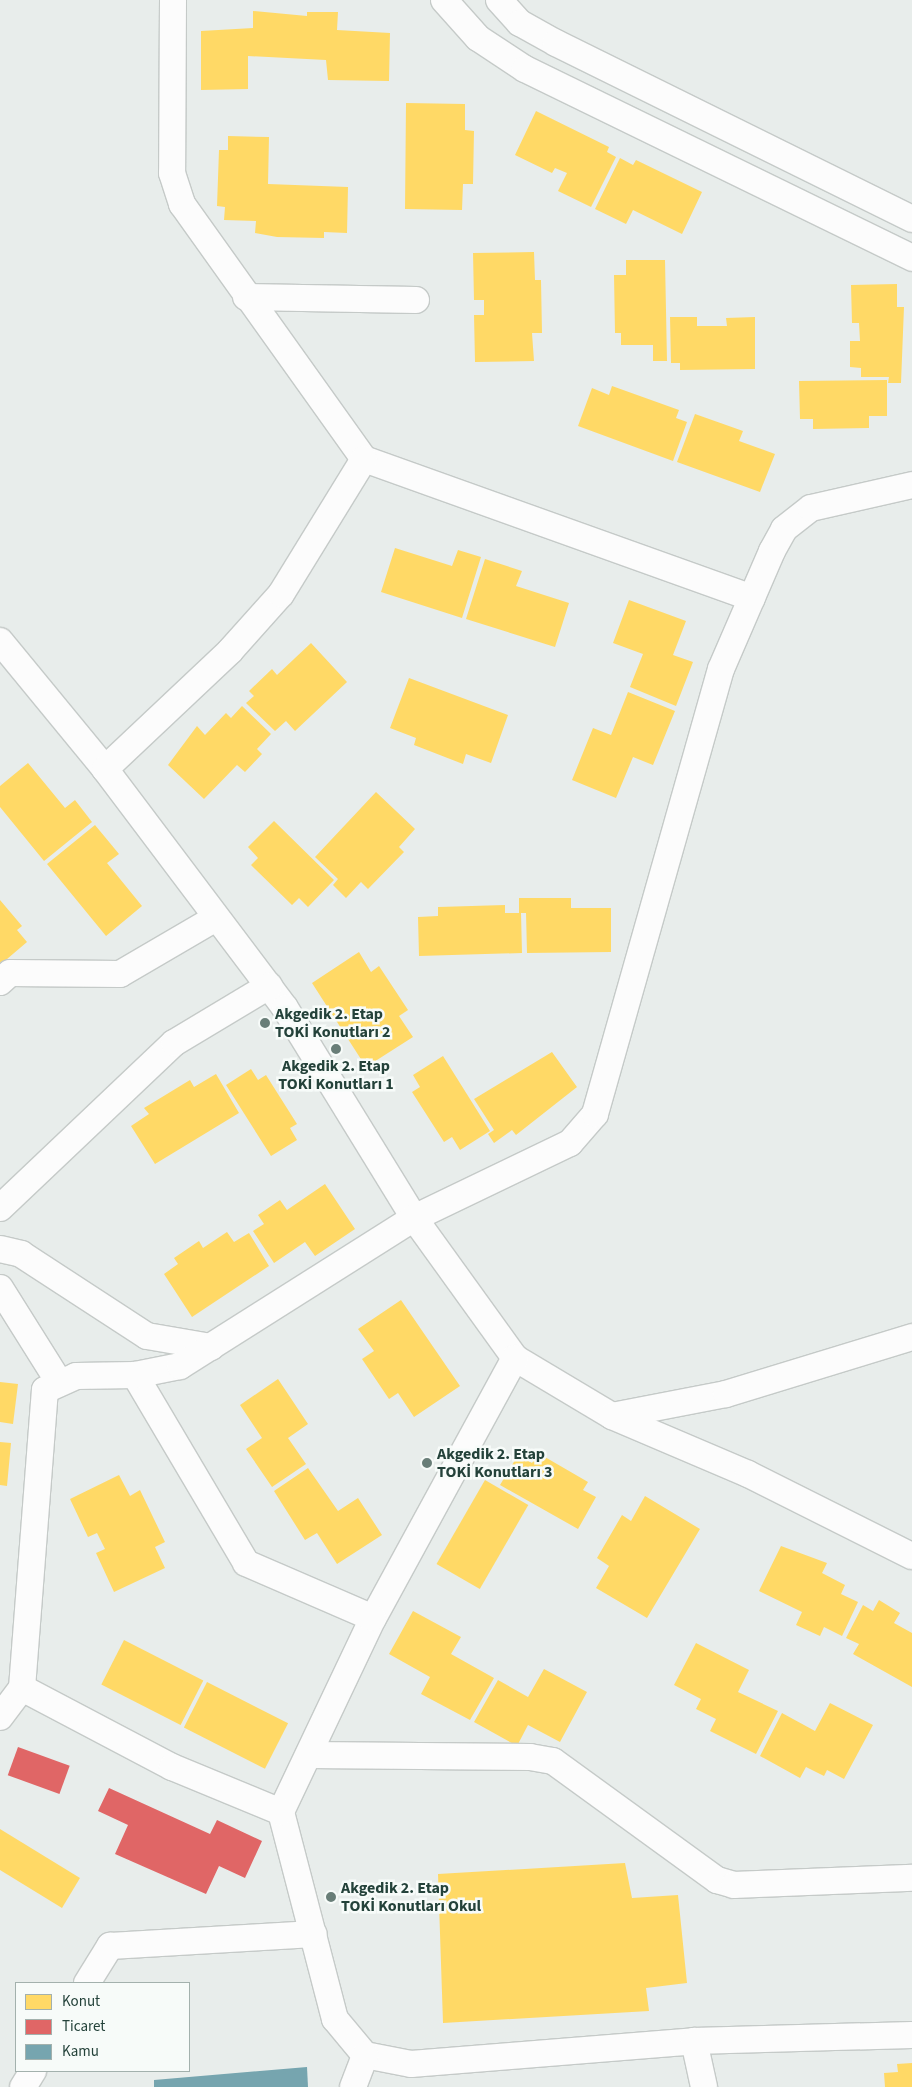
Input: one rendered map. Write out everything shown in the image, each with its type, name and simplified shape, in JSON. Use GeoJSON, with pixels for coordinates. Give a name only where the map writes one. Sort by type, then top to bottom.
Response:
{"type":"FeatureCollection","features":[{"type":"Feature","properties":{"kind":"street"},"geometry":{"type":"LineString","coordinates":[[172,0],[172,173],[182,204],[246,297],[364,458],[752,598]]}},
{"type":"Feature","properties":{"kind":"street"},"geometry":{"type":"LineString","coordinates":[[444,0],[478,38],[525,70],[912,258]]}},
{"type":"Feature","properties":{"kind":"street"},"geometry":{"type":"LineString","coordinates":[[499,0],[520,23],[556,43],[912,218]]}},
{"type":"Feature","properties":{"kind":"street"},"geometry":{"type":"LineString","coordinates":[[246,297],[416,300]]}},
{"type":"Feature","properties":{"kind":"street"},"geometry":{"type":"LineString","coordinates":[[105,769],[230,651],[281,594],[364,458]]}},
{"type":"Feature","properties":{"kind":"street"},"geometry":{"type":"LineString","coordinates":[[0,1718],[22,1688],[45,1390],[59,1382],[76,1376],[135,1375],[180,1366],[414,1218],[570,1143],[595,1114],[721,669],[784,529],[811,508],[912,485]]}},
{"type":"Feature","properties":{"kind":"street"},"geometry":{"type":"LineString","coordinates":[[0,641],[105,769],[214,919],[269,986],[320,1061],[414,1218],[515,1358],[612,1416],[748,1474],[912,1556]]}},
{"type":"Feature","properties":{"kind":"street"},"geometry":{"type":"LineString","coordinates":[[0,982],[10,973],[120,974],[214,919]]}},
{"type":"Feature","properties":{"kind":"street"},"geometry":{"type":"LineString","coordinates":[[0,1208],[174,1043],[269,986]]}},
{"type":"Feature","properties":{"kind":"street"},"geometry":{"type":"LineString","coordinates":[[0,1249],[21,1254],[146,1336],[211,1347]]}},
{"type":"Feature","properties":{"kind":"street"},"geometry":{"type":"LineString","coordinates":[[0,1288],[59,1382]]}},
{"type":"Feature","properties":{"kind":"street"},"geometry":{"type":"LineString","coordinates":[[612,1416],[726,1394],[912,1337]]}},
{"type":"Feature","properties":{"kind":"street"},"geometry":{"type":"LineString","coordinates":[[515,1358],[373,1618],[310,1756],[281,1812],[335,2019],[365,2055],[411,2064],[694,2041],[912,2035]]}},
{"type":"Feature","properties":{"kind":"street"},"geometry":{"type":"LineString","coordinates":[[135,1375],[246,1563],[373,1618]]}},
{"type":"Feature","properties":{"kind":"street"},"geometry":{"type":"LineString","coordinates":[[22,1688],[172,1767],[281,1812]]}},
{"type":"Feature","properties":{"kind":"street"},"geometry":{"type":"LineString","coordinates":[[310,1756],[530,1757],[553,1761],[717,1880],[734,1885],[912,1878]]}},
{"type":"Feature","properties":{"kind":"street"},"geometry":{"type":"LineString","coordinates":[[88,1982],[110,1946],[314,1934]]}},
{"type":"Feature","properties":{"kind":"street"},"geometry":{"type":"LineString","coordinates":[[694,2041],[704,2087]]}},
{"type":"Feature","properties":{"kind":"street"},"geometry":{"type":"LineString","coordinates":[[353,2087],[365,2055]]}},
{"type":"Feature","properties":{"kind":"street"},"geometry":{"type":"LineString","coordinates":[[24,2087],[33,2072]]}},
{"type":"Feature","properties":{"kind":"building: Konut"},"geometry":{"type":"Polygon","coordinates":[[[253,11],[307,16],[307,12],[338,12],[337,30],[390,33],[389,81],[328,80],[326,60],[248,56],[248,89],[201,90],[201,31],[253,28],[253,11]]]}},
{"type":"Feature","properties":{"kind":"building: Konut"},"geometry":{"type":"Polygon","coordinates":[[[406,103],[465,104],[465,130],[474,131],[473,184],[463,184],[462,210],[405,209],[406,103]]]}},
{"type":"Feature","properties":{"kind":"building: Konut"},"geometry":{"type":"Polygon","coordinates":[[[536,111],[609,147],[607,152],[616,157],[591,207],[558,191],[567,173],[555,168],[552,173],[515,155],[536,111]]]}},
{"type":"Feature","properties":{"kind":"building: Konut"},"geometry":{"type":"Polygon","coordinates":[[[228,136],[269,137],[268,184],[348,187],[347,233],[324,232],[324,238],[277,237],[255,233],[256,221],[224,220],[225,207],[217,206],[219,150],[228,150],[228,136]]]}},
{"type":"Feature","properties":{"kind":"building: Konut"},"geometry":{"type":"Polygon","coordinates":[[[620,158],[633,165],[636,160],[702,192],[682,234],[633,210],[626,224],[595,209],[620,158]]]}},
{"type":"Feature","properties":{"kind":"building: Konut"},"geometry":{"type":"Polygon","coordinates":[[[534,252],[535,280],[541,280],[542,333],[532,333],[534,361],[475,362],[474,315],[484,315],[484,300],[474,300],[473,253],[534,252]]]}},
{"type":"Feature","properties":{"kind":"building: Konut"},"geometry":{"type":"Polygon","coordinates":[[[626,260],[665,260],[667,361],[653,361],[653,345],[621,345],[621,333],[615,333],[614,275],[626,275],[626,260]]]}},
{"type":"Feature","properties":{"kind":"building: Konut"},"geometry":{"type":"Polygon","coordinates":[[[897,284],[897,307],[904,307],[901,383],[888,383],[889,377],[861,377],[861,368],[850,367],[850,341],[860,341],[859,323],[852,323],[851,285],[897,284]]]}},
{"type":"Feature","properties":{"kind":"building: Konut"},"geometry":{"type":"Polygon","coordinates":[[[670,317],[697,317],[697,326],[727,326],[726,318],[755,317],[755,369],[680,370],[680,363],[671,363],[670,317]]]}},
{"type":"Feature","properties":{"kind":"building: Konut"},"geometry":{"type":"Polygon","coordinates":[[[887,380],[887,416],[869,416],[869,428],[813,429],[813,419],[800,419],[799,381],[887,380]]]}},
{"type":"Feature","properties":{"kind":"building: Konut"},"geometry":{"type":"Polygon","coordinates":[[[612,386],[679,410],[676,418],[687,422],[673,461],[578,426],[592,388],[609,395],[612,386]]]}},
{"type":"Feature","properties":{"kind":"building: Konut"},"geometry":{"type":"Polygon","coordinates":[[[695,414],[743,431],[739,441],[775,454],[760,492],[677,462],[695,414]]]}},
{"type":"Feature","properties":{"kind":"building: Konut"},"geometry":{"type":"Polygon","coordinates":[[[395,548],[452,566],[458,550],[481,557],[462,618],[381,592],[395,548]]]}},
{"type":"Feature","properties":{"kind":"building: Konut"},"geometry":{"type":"Polygon","coordinates":[[[485,559],[522,571],[516,586],[569,603],[555,647],[466,619],[485,559]]]}},
{"type":"Feature","properties":{"kind":"building: Konut"},"geometry":{"type":"Polygon","coordinates":[[[629,600],[686,621],[673,655],[693,662],[676,706],[630,687],[643,654],[613,643],[629,600]]]}},
{"type":"Feature","properties":{"kind":"building: Konut"},"geometry":{"type":"Polygon","coordinates":[[[311,643],[347,682],[295,731],[286,721],[275,731],[246,703],[254,696],[249,691],[272,669],[277,675],[311,643]]]}},
{"type":"Feature","properties":{"kind":"building: Konut"},"geometry":{"type":"Polygon","coordinates":[[[409,678],[508,715],[491,763],[466,754],[463,764],[414,745],[416,738],[390,728],[409,678]]]}},
{"type":"Feature","properties":{"kind":"building: Konut"},"geometry":{"type":"Polygon","coordinates":[[[628,692],[675,711],[653,765],[633,757],[616,798],[572,780],[593,728],[611,735],[628,692]]]}},
{"type":"Feature","properties":{"kind":"building: Konut"},"geometry":{"type":"Polygon","coordinates":[[[242,706],[271,734],[257,749],[262,754],[245,772],[237,765],[204,799],[168,765],[197,726],[205,735],[226,713],[231,718],[242,706]]]}},
{"type":"Feature","properties":{"kind":"building: Konut"},"geometry":{"type":"Polygon","coordinates":[[[28,763],[65,808],[75,800],[92,822],[44,861],[0,807],[0,786],[28,763]]]}},
{"type":"Feature","properties":{"kind":"building: Konut"},"geometry":{"type":"Polygon","coordinates":[[[376,792],[415,829],[399,847],[404,852],[368,889],[361,882],[346,898],[333,885],[338,879],[315,857],[376,792]]]}},
{"type":"Feature","properties":{"kind":"building: Konut"},"geometry":{"type":"Polygon","coordinates":[[[274,821],[334,880],[308,907],[299,898],[292,905],[251,865],[258,858],[248,847],[274,821]]]}},
{"type":"Feature","properties":{"kind":"building: Konut"},"geometry":{"type":"Polygon","coordinates":[[[95,825],[119,854],[107,863],[142,906],[106,936],[47,864],[95,825]]]}},
{"type":"Feature","properties":{"kind":"building: Konut"},"geometry":{"type":"Polygon","coordinates":[[[519,898],[571,898],[571,908],[611,908],[611,952],[527,953],[526,913],[521,913],[522,953],[419,956],[418,917],[438,916],[438,907],[505,905],[505,913],[519,913],[519,898]]]}},
{"type":"Feature","properties":{"kind":"building: Konut"},"geometry":{"type":"Polygon","coordinates":[[[0,900],[22,926],[17,930],[27,942],[0,965],[0,900]]]}},
{"type":"Feature","properties":{"kind":"building: Konut"},"geometry":{"type":"Polygon","coordinates":[[[359,952],[371,972],[379,966],[408,1010],[399,1016],[413,1037],[366,1067],[312,983],[359,952]]]}},
{"type":"Feature","properties":{"kind":"building: Konut"},"geometry":{"type":"Polygon","coordinates":[[[552,1052],[577,1087],[516,1135],[512,1130],[494,1143],[488,1134],[494,1130],[474,1099],[552,1052]]]}},
{"type":"Feature","properties":{"kind":"building: Konut"},"geometry":{"type":"Polygon","coordinates":[[[443,1056],[490,1131],[460,1150],[452,1137],[444,1142],[412,1092],[420,1087],[413,1075],[443,1056]]]}},
{"type":"Feature","properties":{"kind":"building: Konut"},"geometry":{"type":"Polygon","coordinates":[[[251,1069],[258,1080],[266,1075],[297,1124],[290,1128],[297,1140],[271,1156],[226,1085],[251,1069]]]}},
{"type":"Feature","properties":{"kind":"building: Konut"},"geometry":{"type":"Polygon","coordinates":[[[216,1074],[239,1113],[155,1164],[131,1126],[149,1114],[144,1108],[190,1080],[194,1087],[216,1074]]]}},
{"type":"Feature","properties":{"kind":"building: Konut"},"geometry":{"type":"Polygon","coordinates":[[[325,1184],[355,1229],[315,1256],[305,1242],[274,1263],[253,1231],[264,1224],[258,1215],[280,1200],[287,1210],[325,1184]]]}},
{"type":"Feature","properties":{"kind":"building: Konut"},"geometry":{"type":"Polygon","coordinates":[[[227,1232],[234,1242],[249,1233],[269,1266],[192,1317],[164,1274],[178,1264],[174,1258],[199,1241],[203,1248],[227,1232]]]}},
{"type":"Feature","properties":{"kind":"building: Konut"},"geometry":{"type":"Polygon","coordinates":[[[401,1300],[460,1386],[414,1417],[398,1393],[389,1399],[362,1359],[374,1351],[358,1329],[401,1300]]]}},
{"type":"Feature","properties":{"kind":"building: Konut"},"geometry":{"type":"Polygon","coordinates":[[[278,1379],[308,1424],[288,1438],[306,1464],[272,1487],[246,1449],[262,1438],[240,1405],[278,1379]]]}},
{"type":"Feature","properties":{"kind":"building: Konut"},"geometry":{"type":"Polygon","coordinates":[[[0,1382],[18,1384],[13,1424],[0,1422],[0,1382]]]}},
{"type":"Feature","properties":{"kind":"building: Konut"},"geometry":{"type":"Polygon","coordinates":[[[0,1442],[11,1443],[7,1486],[0,1485],[0,1442]]]}},
{"type":"Feature","properties":{"kind":"building: Konut"},"geometry":{"type":"Polygon","coordinates":[[[538,1453],[588,1482],[583,1490],[596,1497],[578,1529],[500,1485],[518,1455],[532,1463],[538,1453]]]}},
{"type":"Feature","properties":{"kind":"building: Konut"},"geometry":{"type":"Polygon","coordinates":[[[308,1468],[338,1511],[358,1498],[382,1535],[337,1564],[317,1533],[305,1540],[274,1491],[308,1468]]]}},
{"type":"Feature","properties":{"kind":"building: Konut"},"geometry":{"type":"Polygon","coordinates":[[[119,1475],[130,1496],[140,1490],[165,1542],[155,1547],[165,1568],[114,1592],[96,1553],[105,1549],[97,1533],[88,1537],[70,1499],[119,1475]]]}},
{"type":"Feature","properties":{"kind":"building: Konut"},"geometry":{"type":"Polygon","coordinates":[[[485,1480],[528,1505],[480,1589],[436,1564],[485,1480]]]}},
{"type":"Feature","properties":{"kind":"building: Konut"},"geometry":{"type":"Polygon","coordinates":[[[645,1496],[700,1529],[647,1618],[596,1588],[609,1566],[597,1558],[622,1515],[631,1521],[645,1496]]]}},
{"type":"Feature","properties":{"kind":"building: Konut"},"geometry":{"type":"Polygon","coordinates":[[[781,1546],[827,1563],[822,1573],[845,1585],[841,1594],[858,1602],[842,1636],[824,1627],[820,1636],[796,1625],[802,1612],[759,1591],[781,1546]]]}},
{"type":"Feature","properties":{"kind":"building: Konut"},"geometry":{"type":"Polygon","coordinates":[[[879,1600],[900,1613],[894,1623],[912,1633],[912,1687],[853,1654],[859,1644],[846,1638],[863,1605],[873,1611],[879,1600]]]}},
{"type":"Feature","properties":{"kind":"building: Konut"},"geometry":{"type":"Polygon","coordinates":[[[413,1611],[461,1637],[451,1654],[494,1678],[470,1720],[421,1694],[430,1677],[389,1654],[413,1611]]]}},
{"type":"Feature","properties":{"kind":"building: Konut"},"geometry":{"type":"Polygon","coordinates":[[[124,1640],[203,1680],[181,1725],[101,1685],[124,1640]]]}},
{"type":"Feature","properties":{"kind":"building: Konut"},"geometry":{"type":"Polygon","coordinates":[[[696,1643],[749,1670],[738,1692],[778,1711],[756,1754],[710,1731],[716,1719],[696,1709],[701,1699],[674,1685],[696,1643]]]}},
{"type":"Feature","properties":{"kind":"building: Konut"},"geometry":{"type":"Polygon","coordinates":[[[544,1669],[587,1692],[560,1742],[528,1725],[517,1746],[474,1722],[498,1680],[528,1697],[544,1669]]]}},
{"type":"Feature","properties":{"kind":"building: Konut"},"geometry":{"type":"Polygon","coordinates":[[[207,1682],[288,1723],[265,1769],[184,1727],[207,1682]]]}},
{"type":"Feature","properties":{"kind":"building: Konut"},"geometry":{"type":"Polygon","coordinates":[[[830,1703],[873,1725],[844,1779],[827,1770],[824,1776],[806,1767],[800,1778],[760,1756],[782,1713],[815,1731],[830,1703]]]}},
{"type":"Feature","properties":{"kind":"building: Konut"},"geometry":{"type":"Polygon","coordinates":[[[0,1829],[80,1878],[62,1908],[0,1870],[0,1829]]]}},
{"type":"Feature","properties":{"kind":"building: Konut"},"geometry":{"type":"Polygon","coordinates":[[[625,1863],[632,1898],[678,1895],[687,1983],[646,1988],[649,2011],[443,2023],[438,1874],[625,1863]]]}},
{"type":"Feature","properties":{"kind":"building: Konut"},"geometry":{"type":"Polygon","coordinates":[[[912,2063],[912,2087],[885,2087],[884,2073],[898,2072],[897,2064],[912,2063]]]}},
{"type":"Feature","properties":{"kind":"building: Ticaret"},"geometry":{"type":"Polygon","coordinates":[[[18,1747],[70,1766],[59,1794],[8,1775],[18,1747]]]}},
{"type":"Feature","properties":{"kind":"building: Ticaret"},"geometry":{"type":"Polygon","coordinates":[[[109,1788],[210,1834],[217,1820],[262,1841],[245,1878],[219,1866],[206,1894],[115,1854],[128,1825],[98,1811],[109,1788]]]}},
{"type":"Feature","properties":{"kind":"building: Kamu"},"geometry":{"type":"Polygon","coordinates":[[[307,2067],[308,2087],[154,2087],[154,2080],[307,2067]]]}},
{"type":"Feature","properties":{"kind":"place","name":"Akgedik 2. Etap TOKİ Konutları 2"},"geometry":{"type":"Point","coordinates":[265,1023]}},
{"type":"Feature","properties":{"kind":"place","name":"Akgedik 2. Etap TOKİ Konutları 1"},"geometry":{"type":"Point","coordinates":[336,1049]}},
{"type":"Feature","properties":{"kind":"place","name":"Akgedik 2. Etap TOKİ Konutları 3"},"geometry":{"type":"Point","coordinates":[427,1463]}},
{"type":"Feature","properties":{"kind":"place","name":"Akgedik 2. Etap TOKİ Konutları Okul"},"geometry":{"type":"Point","coordinates":[331,1897]}}]}
